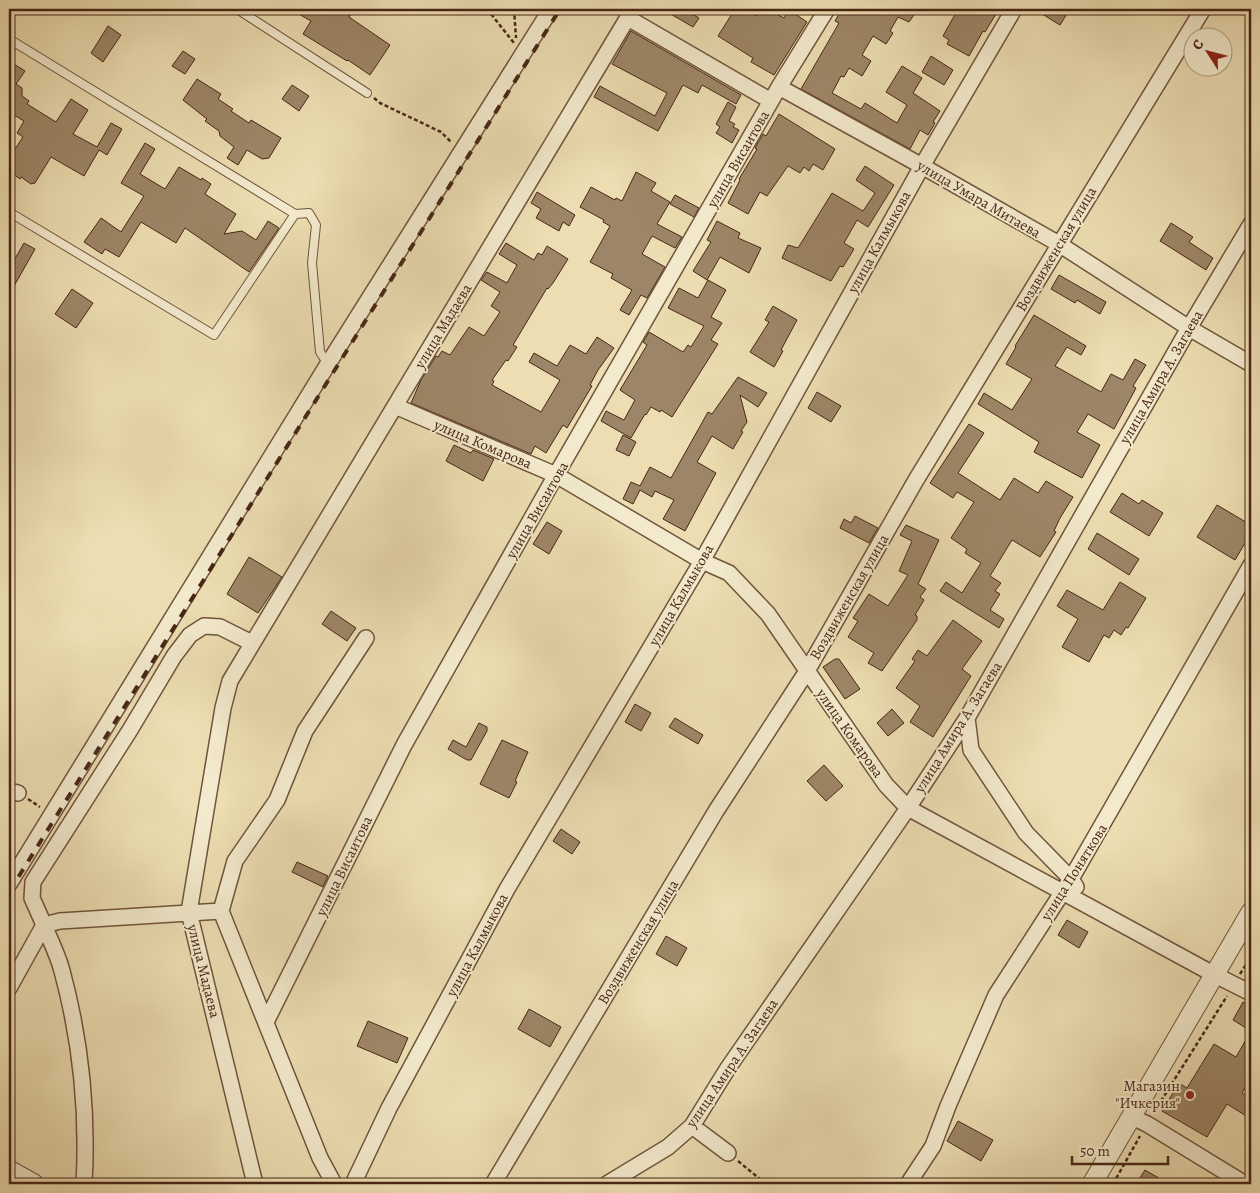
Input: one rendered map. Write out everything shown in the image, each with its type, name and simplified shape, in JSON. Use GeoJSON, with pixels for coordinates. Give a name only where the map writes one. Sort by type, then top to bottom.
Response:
{"type":"FeatureCollection","features":[{"type":"Feature","properties":{"kind":"street"},"geometry":{"type":"LineString","coordinates":[[9,884],[328,364],[551,9]]}},
{"type":"Feature","properties":{"kind":"street","name":"улица Висаитова"},"geometry":{"type":"LineString","coordinates":[[266,1022],[404,744],[556,475],[779,88],[827,9]]}},
{"type":"Feature","properties":{"kind":"street","name":"улица Калмыкова"},"geometry":{"type":"LineString","coordinates":[[353,1184],[389,1108],[508,889],[702,560],[922,166],[1014,9]]}},
{"type":"Feature","properties":{"kind":"street","name":"Воздвиженская улица"},"geometry":{"type":"LineString","coordinates":[[493,1184],[716,811],[807,671],[916,480],[1058,244],[1203,9]]}},
{"type":"Feature","properties":{"kind":"street"},"geometry":{"type":"LineString","coordinates":[[631,14],[772,101]]}},
{"type":"Feature","properties":{"kind":"street","name":"улица Мадаева"},"geometry":{"type":"LineString","coordinates":[[255,1184],[189,912],[223,708],[230,681],[631,14]]}},
{"type":"Feature","properties":{"kind":"street","name":"улица Умара Митаева"},"geometry":{"type":"LineString","coordinates":[[779,88],[922,166],[1058,244],[1189,328],[1251,364]]}},
{"type":"Feature","properties":{"kind":"street","name":"улица Амира А. Загаева"},"geometry":{"type":"LineString","coordinates":[[607,1184],[668,1147],[692,1126],[728,1068],[908,808],[967,718],[1189,328],[1251,224]]}},
{"type":"Feature","properties":{"kind":"street","name":"улица Комарова"},"geometry":{"type":"LineString","coordinates":[[395,406],[556,475],[702,560],[729,573],[768,614],[886,785],[908,808],[1251,993]]}},
{"type":"Feature","properties":{"kind":"street","name":"улица Поняткова"},"geometry":{"type":"LineString","coordinates":[[908,1184],[933,1146],[948,1106],[996,995],[1063,893],[1251,565]]}},
{"type":"Feature","properties":{"kind":"street"},"geometry":{"type":"LineString","coordinates":[[84,1184],[86,1132],[83,1087],[76,1038],[62,970],[32,898],[34,882],[130,730],[174,656],[190,635],[204,626],[220,627],[252,643]]}},
{"type":"Feature","properties":{"kind":"street"},"geometry":{"type":"LineString","coordinates":[[334,1184],[320,1158],[222,911],[235,861],[278,800],[305,731],[366,638]]}},
{"type":"Feature","properties":{"kind":"street"},"geometry":{"type":"LineString","coordinates":[[967,718],[971,750],[1026,833],[1071,879],[1088,906]]}},
{"type":"Feature","properties":{"kind":"street"},"geometry":{"type":"LineString","coordinates":[[9,988],[44,925],[60,921],[222,911]]}},
{"type":"Feature","properties":{"kind":"street"},"geometry":{"type":"LineString","coordinates":[[1092,1184],[1140,1125],[1215,975],[1251,912]]}},
{"type":"Feature","properties":{"kind":"street"},"geometry":{"type":"LineString","coordinates":[[1140,1125],[1245,1184]]}},
{"type":"Feature","properties":{"kind":"street"},"geometry":{"type":"LineString","coordinates":[[692,1126],[728,1153]]}},
{"type":"Feature","properties":{"kind":"street"},"geometry":{"type":"LineString","coordinates":[[9,1170],[34,1184]]}},
{"type":"Feature","properties":{"kind":"lane"},"geometry":{"type":"LineString","coordinates":[[237,9],[368,93]]}},
{"type":"Feature","properties":{"kind":"lane"},"geometry":{"type":"LineString","coordinates":[[9,39],[294,214],[309,213],[316,225],[312,263],[320,352],[328,364]]}},
{"type":"Feature","properties":{"kind":"lane"},"geometry":{"type":"LineString","coordinates":[[9,212],[214,335],[294,214]]}},
{"type":"Feature","properties":{"kind":"path"},"geometry":{"type":"LineString","coordinates":[[487,9],[517,46]]}},
{"type":"Feature","properties":{"kind":"path"},"geometry":{"type":"LineString","coordinates":[[368,93],[380,103],[441,132],[462,153]]}},
{"type":"Feature","properties":{"kind":"path"},"geometry":{"type":"LineString","coordinates":[[14,792],[52,814]]}},
{"type":"Feature","properties":{"kind":"path"},"geometry":{"type":"LineString","coordinates":[[1113,1184],[1140,1125],[1235,984],[1251,956]]}},
{"type":"Feature","properties":{"kind":"path"},"geometry":{"type":"LineString","coordinates":[[728,1153],[766,1184]]}},
{"type":"Feature","properties":{"kind":"building"},"geometry":{"type":"Polygon","coordinates":[[[290,9],[354,9],[349,17],[390,45],[370,75],[303,34],[311,21],[290,9]]]}},
{"type":"Feature","properties":{"kind":"building"},"geometry":{"type":"Polygon","coordinates":[[[662,9],[684,9],[699,18],[693,27],[662,9]]]}},
{"type":"Feature","properties":{"kind":"building"},"geometry":{"type":"Polygon","coordinates":[[[735,9],[745,9],[756,16],[760,9],[767,9],[784,18],[789,10],[807,22],[774,75],[751,62],[753,58],[718,36],[735,9]]]}},
{"type":"Feature","properties":{"kind":"building"},"geometry":{"type":"Polygon","coordinates":[[[842,9],[918,9],[909,22],[898,17],[890,31],[893,33],[886,44],[873,36],[862,55],[871,61],[862,76],[849,68],[844,77],[841,76],[832,93],[861,109],[865,103],[897,123],[907,105],[886,92],[902,66],[922,78],[913,93],[940,111],[928,135],[920,130],[910,149],[801,89],[839,23],[835,21],[842,9]]]}},
{"type":"Feature","properties":{"kind":"building"},"geometry":{"type":"Polygon","coordinates":[[[958,9],[999,9],[985,32],[983,31],[969,56],[947,44],[949,40],[943,36],[958,9]]]}},
{"type":"Feature","properties":{"kind":"building"},"geometry":{"type":"Polygon","coordinates":[[[1034,9],[1070,9],[1060,25],[1034,9]]]}},
{"type":"Feature","properties":{"kind":"building"},"geometry":{"type":"Polygon","coordinates":[[[108,26],[121,35],[103,62],[91,53],[108,26]]]}},
{"type":"Feature","properties":{"kind":"building"},"geometry":{"type":"Polygon","coordinates":[[[631,31],[741,95],[736,104],[702,85],[698,93],[683,85],[658,131],[594,97],[600,86],[655,116],[667,93],[612,64],[631,31]]]}},
{"type":"Feature","properties":{"kind":"building"},"geometry":{"type":"Polygon","coordinates":[[[183,51],[195,59],[185,74],[172,66],[183,51]]]}},
{"type":"Feature","properties":{"kind":"building"},"geometry":{"type":"Polygon","coordinates":[[[931,56],[953,70],[944,85],[922,72],[931,56]]]}},
{"type":"Feature","properties":{"kind":"building"},"geometry":{"type":"Polygon","coordinates":[[[14,64],[25,71],[16,84],[22,88],[22,96],[29,101],[27,104],[56,122],[71,99],[88,110],[73,134],[97,147],[111,123],[122,129],[107,155],[99,150],[84,176],[51,157],[35,183],[31,184],[21,177],[20,179],[9,171],[9,158],[23,137],[17,133],[24,121],[9,112],[9,72],[14,64]]]}},
{"type":"Feature","properties":{"kind":"building"},"geometry":{"type":"Polygon","coordinates":[[[197,79],[221,94],[218,99],[233,109],[231,111],[249,123],[251,120],[281,138],[269,158],[262,159],[247,150],[238,165],[227,158],[234,147],[220,136],[219,131],[205,121],[207,119],[183,100],[197,79]]]}},
{"type":"Feature","properties":{"kind":"building"},"geometry":{"type":"Polygon","coordinates":[[[292,85],[309,96],[299,111],[282,99],[292,85]]]}},
{"type":"Feature","properties":{"kind":"building"},"geometry":{"type":"Polygon","coordinates":[[[728,102],[736,107],[729,121],[735,124],[733,127],[739,130],[732,143],[716,133],[720,127],[716,124],[728,102]]]}},
{"type":"Feature","properties":{"kind":"building"},"geometry":{"type":"Polygon","coordinates":[[[779,114],[835,149],[823,170],[813,164],[809,171],[804,167],[800,173],[788,166],[767,196],[760,192],[748,214],[728,203],[763,134],[766,136],[779,114]]]}},
{"type":"Feature","properties":{"kind":"building"},"geometry":{"type":"Polygon","coordinates":[[[145,143],[155,149],[140,174],[165,189],[179,167],[211,184],[205,194],[236,214],[224,234],[242,231],[256,240],[268,221],[279,228],[249,272],[185,228],[176,243],[141,222],[119,257],[105,249],[102,254],[84,242],[101,218],[121,232],[144,196],[121,183],[145,143]]]}},
{"type":"Feature","properties":{"kind":"building"},"geometry":{"type":"Polygon","coordinates":[[[865,166],[894,185],[868,227],[857,220],[844,243],[854,249],[843,267],[840,266],[831,281],[782,258],[788,245],[798,248],[832,193],[863,211],[875,193],[856,180],[865,166]]]}},
{"type":"Feature","properties":{"kind":"building"},"geometry":{"type":"Polygon","coordinates":[[[636,172],[656,183],[651,191],[670,202],[657,224],[682,237],[675,248],[652,236],[642,254],[665,267],[647,298],[641,295],[629,315],[620,310],[632,290],[611,278],[613,274],[590,262],[610,226],[603,222],[604,220],[580,207],[591,187],[615,200],[616,198],[622,201],[636,172]]]}},
{"type":"Feature","properties":{"kind":"building"},"geometry":{"type":"Polygon","coordinates":[[[537,192],[575,215],[569,226],[563,222],[559,231],[536,218],[541,209],[531,203],[537,192]]]}},
{"type":"Feature","properties":{"kind":"building"},"geometry":{"type":"Polygon","coordinates":[[[675,195],[699,208],[694,217],[670,204],[675,195]]]}},
{"type":"Feature","properties":{"kind":"building"},"geometry":{"type":"Polygon","coordinates":[[[717,221],[740,233],[738,238],[761,248],[749,273],[720,257],[707,280],[693,271],[711,242],[707,240],[717,221]]]}},
{"type":"Feature","properties":{"kind":"building"},"geometry":{"type":"Polygon","coordinates":[[[1171,223],[1193,237],[1189,242],[1213,258],[1206,270],[1160,241],[1171,223]]]}},
{"type":"Feature","properties":{"kind":"building"},"geometry":{"type":"Polygon","coordinates":[[[24,243],[35,249],[9,295],[9,269],[24,243]]]}},
{"type":"Feature","properties":{"kind":"building"},"geometry":{"type":"Polygon","coordinates":[[[506,243],[534,260],[538,253],[542,255],[547,246],[568,259],[553,283],[547,288],[513,345],[517,347],[492,380],[494,381],[492,385],[541,412],[560,380],[529,362],[534,353],[557,366],[570,345],[586,354],[597,337],[614,348],[598,370],[590,385],[592,386],[567,428],[563,425],[546,453],[535,446],[531,454],[411,403],[421,380],[436,356],[438,357],[442,351],[450,355],[469,327],[484,336],[500,312],[491,306],[500,292],[481,280],[487,272],[507,283],[517,265],[499,254],[506,243]]]}},
{"type":"Feature","properties":{"kind":"building"},"geometry":{"type":"Polygon","coordinates":[[[1059,275],[1106,302],[1100,314],[1077,300],[1075,303],[1051,289],[1059,275]]]}},
{"type":"Feature","properties":{"kind":"building"},"geometry":{"type":"Polygon","coordinates":[[[708,280],[726,290],[711,317],[722,323],[711,340],[718,344],[672,417],[661,410],[660,412],[651,407],[631,438],[601,421],[606,411],[624,420],[635,400],[620,390],[647,345],[643,342],[649,332],[683,352],[688,345],[691,347],[704,326],[668,308],[679,288],[698,298],[708,280]]]}},
{"type":"Feature","properties":{"kind":"building"},"geometry":{"type":"Polygon","coordinates":[[[72,289],[93,303],[76,328],[55,314],[72,289]]]}},
{"type":"Feature","properties":{"kind":"building"},"geometry":{"type":"Polygon","coordinates":[[[773,306],[797,320],[774,367],[750,352],[769,322],[765,320],[773,306]]]}},
{"type":"Feature","properties":{"kind":"building"},"geometry":{"type":"Polygon","coordinates":[[[1034,315],[1086,346],[1081,355],[1067,347],[1055,366],[1101,392],[1111,374],[1123,380],[1135,359],[1146,365],[1133,386],[1136,388],[1114,429],[1088,414],[1077,432],[1100,445],[1082,478],[1034,452],[1039,442],[978,404],[984,393],[1012,410],[1032,379],[1006,364],[1034,315]]]}},
{"type":"Feature","properties":{"kind":"building"},"geometry":{"type":"Polygon","coordinates":[[[738,377],[767,393],[758,407],[740,395],[747,422],[733,449],[712,436],[697,462],[716,473],[685,531],[663,519],[674,500],[655,491],[652,497],[640,490],[633,504],[623,499],[631,482],[640,486],[650,467],[671,478],[708,412],[712,414],[738,377]]]}},
{"type":"Feature","properties":{"kind":"building"},"geometry":{"type":"Polygon","coordinates":[[[817,392],[841,406],[831,422],[808,408],[817,392]]]}},
{"type":"Feature","properties":{"kind":"building"},"geometry":{"type":"Polygon","coordinates":[[[969,424],[984,433],[958,473],[1000,500],[1014,478],[1038,493],[1046,481],[1073,497],[1060,518],[1054,531],[1056,532],[1040,557],[1012,540],[990,576],[1001,583],[995,591],[1000,594],[990,610],[1004,619],[999,628],[940,591],[946,582],[962,593],[981,563],[965,553],[967,549],[951,538],[974,502],[957,492],[953,498],[930,483],[969,424]]]}},
{"type":"Feature","properties":{"kind":"building"},"geometry":{"type":"Polygon","coordinates":[[[623,435],[636,442],[629,456],[616,450],[623,435]]]}},
{"type":"Feature","properties":{"kind":"building"},"geometry":{"type":"Polygon","coordinates":[[[454,445],[471,453],[473,450],[494,459],[483,481],[446,461],[454,445]]]}},
{"type":"Feature","properties":{"kind":"building"},"geometry":{"type":"Polygon","coordinates":[[[1122,493],[1139,504],[1142,500],[1163,513],[1149,536],[1110,512],[1122,493]]]}},
{"type":"Feature","properties":{"kind":"building"},"geometry":{"type":"Polygon","coordinates":[[[1217,505],[1251,525],[1251,533],[1235,560],[1197,537],[1217,505]]]}},
{"type":"Feature","properties":{"kind":"building"},"geometry":{"type":"Polygon","coordinates":[[[855,516],[878,528],[869,543],[840,528],[844,519],[851,523],[855,516]]]}},
{"type":"Feature","properties":{"kind":"building"},"geometry":{"type":"Polygon","coordinates":[[[547,522],[562,531],[549,554],[533,544],[547,522]]]}},
{"type":"Feature","properties":{"kind":"building"},"geometry":{"type":"Polygon","coordinates":[[[906,525],[939,540],[918,584],[926,589],[920,597],[924,600],[915,615],[917,620],[882,671],[868,663],[874,653],[848,637],[858,621],[853,618],[869,594],[888,606],[908,575],[899,571],[912,541],[900,535],[906,525]]]}},
{"type":"Feature","properties":{"kind":"building"},"geometry":{"type":"Polygon","coordinates":[[[1097,533],[1139,559],[1129,575],[1088,549],[1097,533]]]}},
{"type":"Feature","properties":{"kind":"building"},"geometry":{"type":"Polygon","coordinates":[[[249,557],[282,577],[258,613],[227,594],[249,557]]]}},
{"type":"Feature","properties":{"kind":"building"},"geometry":{"type":"Polygon","coordinates":[[[1120,582],[1146,598],[1128,628],[1126,627],[1121,635],[1114,630],[1109,638],[1104,635],[1089,662],[1062,647],[1078,619],[1057,606],[1067,590],[1103,610],[1120,582]]]}},
{"type":"Feature","properties":{"kind":"building"},"geometry":{"type":"Polygon","coordinates":[[[331,611],[356,628],[347,641],[322,624],[331,611]]]}},
{"type":"Feature","properties":{"kind":"building"},"geometry":{"type":"Polygon","coordinates":[[[953,620],[982,641],[962,669],[971,676],[933,737],[910,722],[920,706],[896,688],[915,661],[912,659],[918,650],[927,656],[953,620]]]}},
{"type":"Feature","properties":{"kind":"building"},"geometry":{"type":"Polygon","coordinates":[[[835,659],[839,659],[860,689],[845,699],[823,667],[835,659]]]}},
{"type":"Feature","properties":{"kind":"building"},"geometry":{"type":"Polygon","coordinates":[[[635,704],[651,713],[641,731],[625,722],[635,704]]]}},
{"type":"Feature","properties":{"kind":"building"},"geometry":{"type":"Polygon","coordinates":[[[892,709],[904,723],[888,736],[877,723],[892,709]]]}},
{"type":"Feature","properties":{"kind":"building"},"geometry":{"type":"Polygon","coordinates":[[[675,718],[703,735],[698,744],[669,727],[675,718]]]}},
{"type":"Feature","properties":{"kind":"building"},"geometry":{"type":"Polygon","coordinates":[[[479,723],[487,727],[487,731],[471,760],[467,760],[448,749],[453,740],[466,747],[479,723]]]}},
{"type":"Feature","properties":{"kind":"building"},"geometry":{"type":"Polygon","coordinates":[[[502,740],[528,752],[509,798],[480,784],[502,740]]]}},
{"type":"Feature","properties":{"kind":"building"},"geometry":{"type":"Polygon","coordinates":[[[824,765],[843,786],[826,801],[807,781],[824,765]]]}},
{"type":"Feature","properties":{"kind":"building"},"geometry":{"type":"Polygon","coordinates":[[[561,829],[580,842],[572,854],[553,841],[561,829]]]}},
{"type":"Feature","properties":{"kind":"building"},"geometry":{"type":"Polygon","coordinates":[[[297,862],[328,876],[323,887],[292,872],[297,862]]]}},
{"type":"Feature","properties":{"kind":"building"},"geometry":{"type":"Polygon","coordinates":[[[1067,920],[1088,932],[1079,948],[1058,935],[1067,920]]]}},
{"type":"Feature","properties":{"kind":"building"},"geometry":{"type":"Polygon","coordinates":[[[666,936],[687,948],[677,966],[656,954],[666,936]]]}},
{"type":"Feature","properties":{"kind":"building"},"geometry":{"type":"Polygon","coordinates":[[[1243,1002],[1251,1007],[1251,1031],[1233,1020],[1243,1002]]]}},
{"type":"Feature","properties":{"kind":"building"},"geometry":{"type":"Polygon","coordinates":[[[529,1009],[561,1027],[550,1047],[518,1029],[529,1009]]]}},
{"type":"Feature","properties":{"kind":"building"},"geometry":{"type":"Polygon","coordinates":[[[368,1021],[408,1038],[397,1063],[357,1046],[368,1021]]]}},
{"type":"Feature","properties":{"kind":"building"},"geometry":{"type":"Polygon","coordinates":[[[1251,1031],[1251,1078],[1242,1093],[1251,1099],[1251,1119],[1227,1104],[1207,1137],[1162,1111],[1179,1083],[1187,1088],[1214,1044],[1236,1057],[1251,1031]]]}},
{"type":"Feature","properties":{"kind":"building"},"geometry":{"type":"Polygon","coordinates":[[[958,1121],[993,1140],[981,1161],[947,1141],[958,1121]]]}},
{"type":"Feature","properties":{"kind":"building"},"geometry":{"type":"Polygon","coordinates":[[[1145,1170],[1169,1184],[1136,1184],[1145,1170]]]}},
{"type":"Feature","properties":{"kind":"railway"},"geometry":{"type":"LineString","coordinates":[[9,892],[560,9]]}},
{"type":"Feature","properties":{"kind":"place","name":"Магазин \"Ичкерия\""},"geometry":{"type":"Point","coordinates":[1190,1095]}}]}
